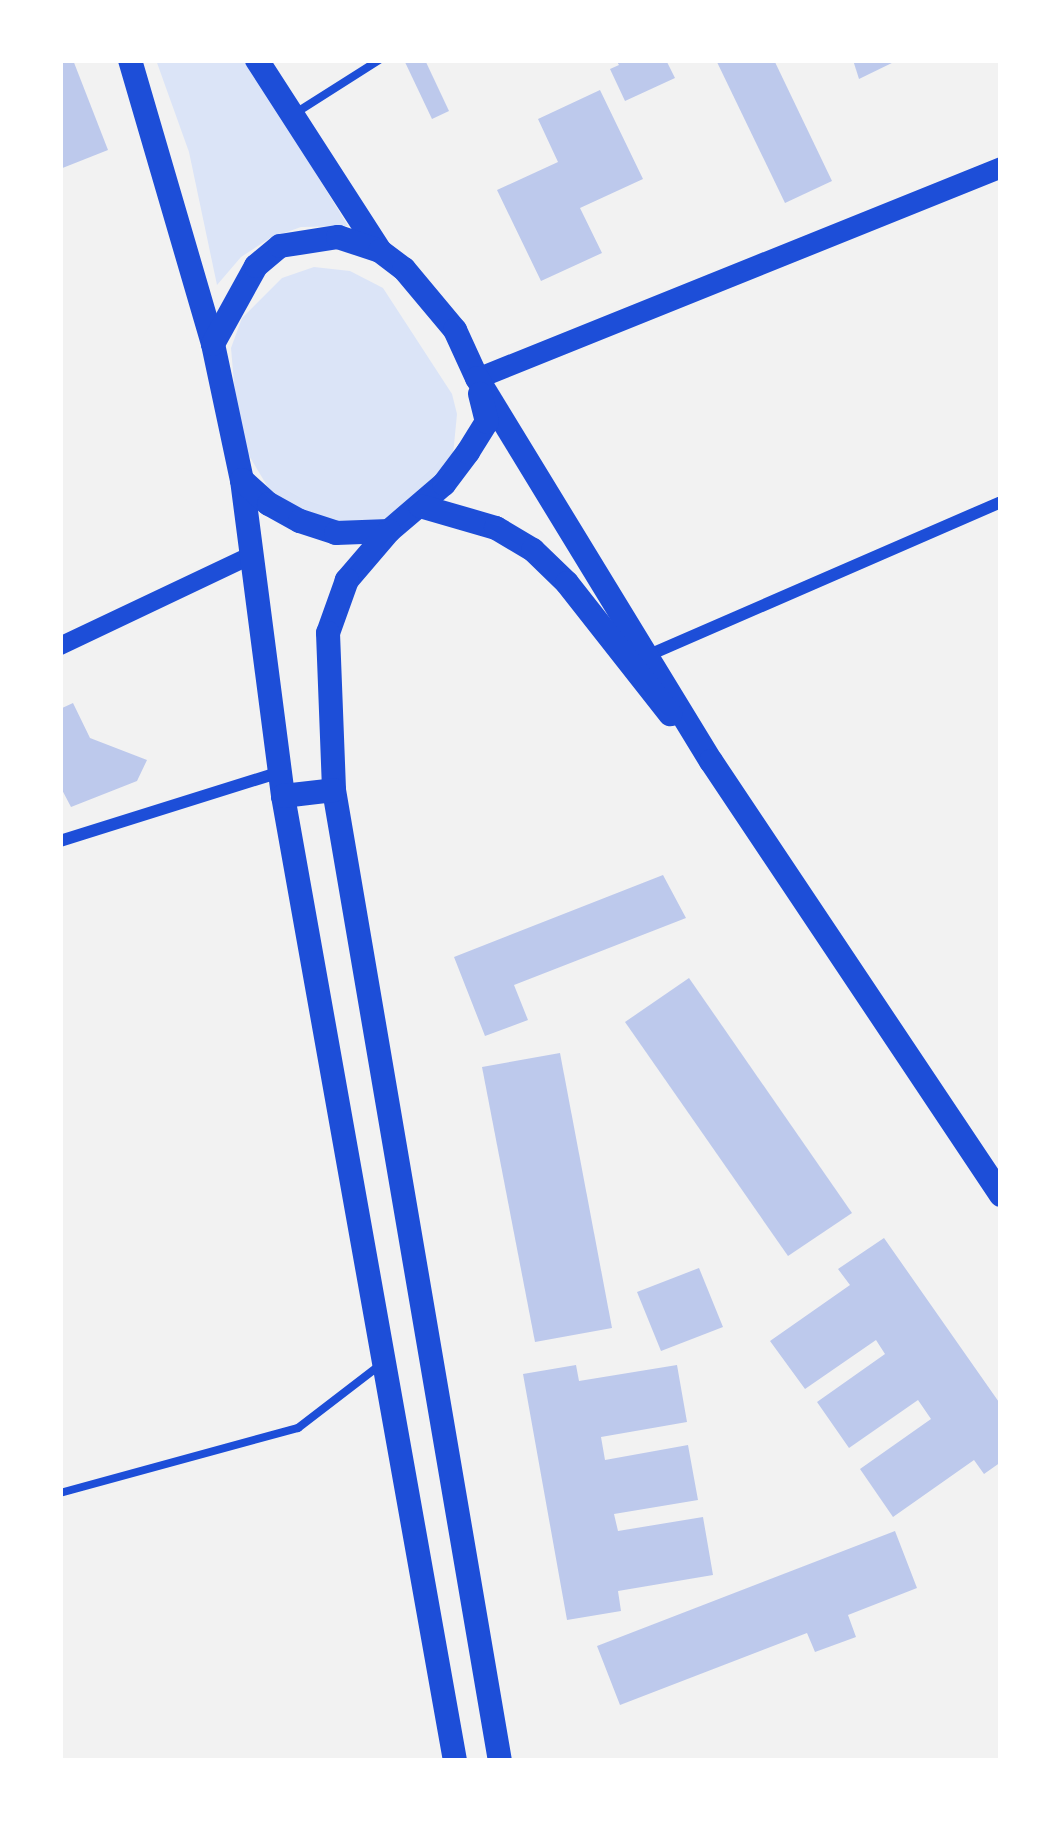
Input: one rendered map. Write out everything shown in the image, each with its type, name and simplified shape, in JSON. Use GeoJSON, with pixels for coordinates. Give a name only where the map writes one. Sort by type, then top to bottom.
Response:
{"type":"FeatureCollection","features":[{"type":"Feature","properties":{"kind":"main road"},"geometry":{"type":"LineString","coordinates":[[130,60],[213,344],[242,480],[282,784],[455,1761]]}},
{"type":"Feature","properties":{"kind":"main road"},"geometry":{"type":"LineString","coordinates":[[257,60],[380,251]]}},
{"type":"Feature","properties":{"kind":"main road"},"geometry":{"type":"LineString","coordinates":[[477,378],[1001,167]]}},
{"type":"Feature","properties":{"kind":"main road"},"geometry":{"type":"LineString","coordinates":[[213,344],[245,281],[280,246],[338,237],[380,251],[404,269],[455,330],[477,378],[711,761],[1001,1195]]}},
{"type":"Feature","properties":{"kind":"main road"},"geometry":{"type":"LineString","coordinates":[[477,378],[487,422],[444,484],[389,531],[347,580],[328,633],[334,790],[500,1761]]}},
{"type":"Feature","properties":{"kind":"main road"},"geometry":{"type":"LineString","coordinates":[[242,480],[269,504],[318,527],[364,536],[389,531]]}},
{"type":"Feature","properties":{"kind":"main road"},"geometry":{"type":"LineString","coordinates":[[420,506],[496,528],[532,550],[567,583],[711,761]]}},
{"type":"Feature","properties":{"kind":"main road"},"geometry":{"type":"LineString","coordinates":[[282,784],[334,790]]}},
{"type":"Feature","properties":{"kind":"street"},"geometry":{"type":"LineString","coordinates":[[649,655],[1001,502]]}},
{"type":"Feature","properties":{"kind":"street"},"geometry":{"type":"LineString","coordinates":[[60,646],[252,555]]}},
{"type":"Feature","properties":{"kind":"street"},"geometry":{"type":"LineString","coordinates":[[60,841],[282,784]]}},
{"type":"Feature","properties":{"kind":"lane"},"geometry":{"type":"LineString","coordinates":[[291,116],[379,60]]}},
{"type":"Feature","properties":{"kind":"lane"},"geometry":{"type":"LineString","coordinates":[[60,1493],[298,1428],[386,1360]]}},
{"type":"Feature","properties":{"kind":"shaded area"},"geometry":{"type":"Polygon","coordinates":[[[156,60],[247,60],[348,226],[301,227],[270,238],[241,257],[217,285],[189,152],[156,60]]]}},
{"type":"Feature","properties":{"kind":"shaded area"},"geometry":{"type":"Polygon","coordinates":[[[314,267],[350,271],[383,288],[452,394],[457,414],[453,455],[425,497],[371,527],[308,518],[269,489],[248,454],[236,406],[231,348],[242,318],[282,278],[314,267]]]}},
{"type":"Feature","properties":{"kind":"building"},"geometry":{"type":"Polygon","coordinates":[[[60,60],[73,60],[108,150],[60,169],[60,60]]]}},
{"type":"Feature","properties":{"kind":"building"},"geometry":{"type":"Polygon","coordinates":[[[404,60],[425,60],[449,111],[432,119],[404,60]]]}},
{"type":"Feature","properties":{"kind":"building"},"geometry":{"type":"Polygon","coordinates":[[[616,60],[666,60],[675,78],[625,101],[610,69],[619,65],[616,60]]]}},
{"type":"Feature","properties":{"kind":"building"},"geometry":{"type":"Polygon","coordinates":[[[716,60],[774,60],[832,181],[785,203],[716,60]]]}},
{"type":"Feature","properties":{"kind":"building"},"geometry":{"type":"Polygon","coordinates":[[[853,60],[898,60],[859,79],[853,60]]]}},
{"type":"Feature","properties":{"kind":"building"},"geometry":{"type":"Polygon","coordinates":[[[600,90],[643,179],[580,208],[602,253],[541,281],[497,190],[558,162],[538,119],[600,90]]]}},
{"type":"Feature","properties":{"kind":"building"},"geometry":{"type":"Polygon","coordinates":[[[73,703],[90,738],[147,760],[137,781],[71,807],[60,786],[60,709],[73,703]]]}},
{"type":"Feature","properties":{"kind":"building"},"geometry":{"type":"Polygon","coordinates":[[[663,875],[686,918],[514,985],[528,1020],[485,1036],[454,957],[663,875]]]}},
{"type":"Feature","properties":{"kind":"building"},"geometry":{"type":"Polygon","coordinates":[[[689,978],[852,1213],[788,1256],[625,1022],[689,978]]]}},
{"type":"Feature","properties":{"kind":"building"},"geometry":{"type":"Polygon","coordinates":[[[560,1053],[612,1328],[535,1342],[482,1067],[560,1053]]]}},
{"type":"Feature","properties":{"kind":"building"},"geometry":{"type":"Polygon","coordinates":[[[884,1238],[1001,1405],[1001,1462],[984,1474],[974,1460],[893,1517],[860,1469],[931,1419],[918,1400],[849,1448],[817,1402],[885,1354],[876,1340],[805,1389],[770,1341],[850,1285],[838,1269],[884,1238]]]}},
{"type":"Feature","properties":{"kind":"building"},"geometry":{"type":"Polygon","coordinates":[[[699,1268],[723,1327],[661,1351],[637,1292],[699,1268]]]}},
{"type":"Feature","properties":{"kind":"building"},"geometry":{"type":"Polygon","coordinates":[[[576,1365],[579,1381],[677,1365],[687,1422],[601,1437],[605,1460],[688,1445],[698,1500],[614,1514],[618,1531],[703,1517],[713,1575],[618,1591],[621,1611],[567,1620],[523,1374],[576,1365]]]}},
{"type":"Feature","properties":{"kind":"building"},"geometry":{"type":"Polygon","coordinates":[[[895,1531],[917,1588],[848,1615],[856,1637],[815,1652],[807,1633],[620,1705],[597,1646],[895,1531]]]}}]}
